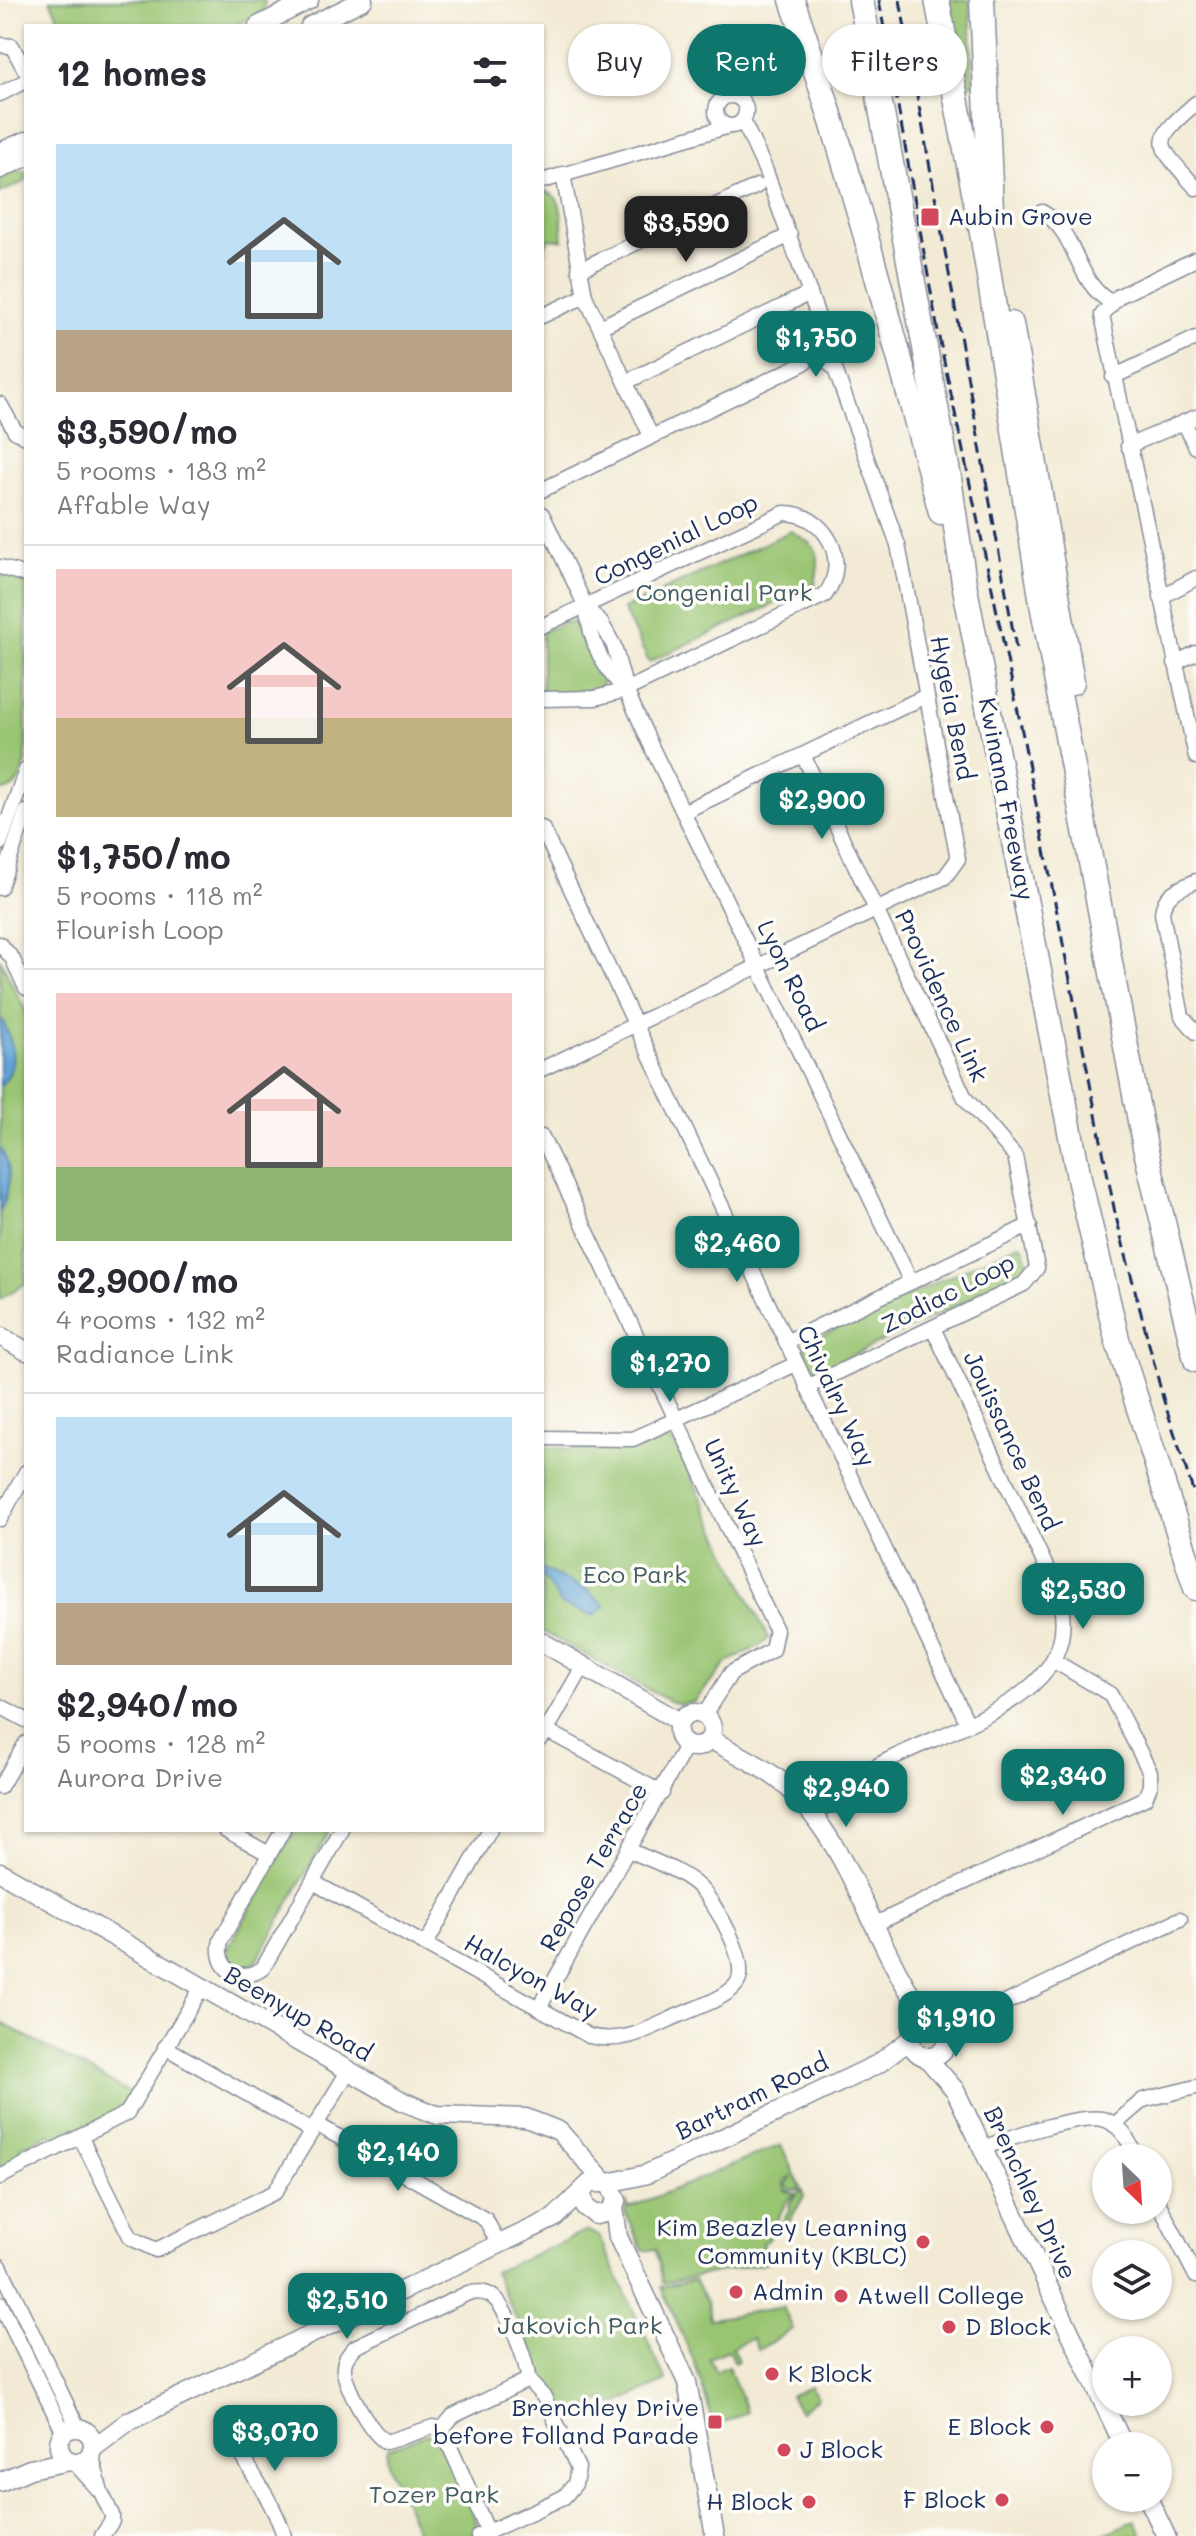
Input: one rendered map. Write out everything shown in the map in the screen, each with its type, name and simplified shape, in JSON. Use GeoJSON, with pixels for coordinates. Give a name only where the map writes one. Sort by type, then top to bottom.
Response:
{"type":"FeatureCollection","features":[{"type":"Feature","properties":{"kind":"highway"},"geometry":{"type":"LineString","coordinates":[[792,0],[829,107],[956,564],[964,583]]}},
{"type":"Feature","properties":{"kind":"highway","name":"Kwinana Freeway"},"geometry":{"type":"LineString","coordinates":[[861,0],[949,478],[964,583],[1080,1183],[1117,1339],[1196,1588]]}},
{"type":"Feature","properties":{"kind":"highway"},"geometry":{"type":"LineString","coordinates":[[937,0],[982,233],[1010,422],[1145,1147],[1196,1360]]}},
{"type":"Feature","properties":{"kind":"highway"},"geometry":{"type":"LineString","coordinates":[[982,0],[991,210],[1066,640],[1090,816],[1088,845]]}},
{"type":"Feature","properties":{"kind":"street"},"geometry":{"type":"LineString","coordinates":[[317,24],[363,0]]}},
{"type":"Feature","properties":{"kind":"street"},"geometry":{"type":"LineString","coordinates":[[262,24],[302,2],[314,24]]}},
{"type":"Feature","properties":{"kind":"street"},"geometry":{"type":"LineString","coordinates":[[0,45],[12,46],[24,68]]}},
{"type":"Feature","properties":{"kind":"street"},"geometry":{"type":"LineString","coordinates":[[0,94],[24,82]]}},
{"type":"Feature","properties":{"kind":"street"},"geometry":{"type":"LineString","coordinates":[[544,180],[685,140],[736,124],[746,107],[734,96],[722,99],[706,124],[685,140]]}},
{"type":"Feature","properties":{"kind":"street"},"geometry":{"type":"LineString","coordinates":[[1196,103],[1165,129],[1163,141],[1166,153],[1196,188]]}},
{"type":"Feature","properties":{"kind":"street"},"geometry":{"type":"LineString","coordinates":[[544,489],[819,353],[825,341],[790,235],[755,144],[736,124],[718,120],[716,111]]}},
{"type":"Feature","properties":{"kind":"street"},"geometry":{"type":"LineString","coordinates":[[0,152],[24,142]]}},
{"type":"Feature","properties":{"kind":"street"},"geometry":{"type":"LineString","coordinates":[[0,169],[24,158]]}},
{"type":"Feature","properties":{"kind":"street"},"geometry":{"type":"LineString","coordinates":[[563,174],[585,296],[651,436]]}},
{"type":"Feature","properties":{"kind":"street"},"geometry":{"type":"LineString","coordinates":[[579,270],[757,186]]}},
{"type":"Feature","properties":{"kind":"street"},"geometry":{"type":"LineString","coordinates":[[1042,212],[1062,227],[1093,287],[1111,302]]}},
{"type":"Feature","properties":{"kind":"street"},"geometry":{"type":"LineString","coordinates":[[600,327],[790,235]]}},
{"type":"Feature","properties":{"kind":"street"},"geometry":{"type":"LineString","coordinates":[[1196,259],[1111,302],[1102,315],[1175,663],[1193,726],[1196,757]]}},
{"type":"Feature","properties":{"kind":"street"},"geometry":{"type":"LineString","coordinates":[[626,382],[810,293]]}},
{"type":"Feature","properties":{"kind":"street"},"geometry":{"type":"LineString","coordinates":[[544,315],[585,296]]}},
{"type":"Feature","properties":{"kind":"street"},"geometry":{"type":"LineString","coordinates":[[1113,377],[1196,338]]}},
{"type":"Feature","properties":{"kind":"street","name":"Hygeia Bend"},"geometry":{"type":"LineString","coordinates":[[544,1068],[945,877],[958,859],[891,524],[835,369],[819,353]]}},
{"type":"Feature","properties":{"kind":"street"},"geometry":{"type":"LineString","coordinates":[[0,404],[15,431],[24,436]]}},
{"type":"Feature","properties":{"kind":"street"},"geometry":{"type":"LineString","coordinates":[[1128,446],[1190,420],[1196,447]]}},
{"type":"Feature","properties":{"kind":"street","name":"Congenial Loop"},"geometry":{"type":"LineString","coordinates":[[544,625],[784,513],[800,513],[812,520],[833,546],[835,577],[825,595],[626,690],[595,698],[544,699]]}},
{"type":"Feature","properties":{"kind":"street","name":"Lyon Road"},"geometry":{"type":"LineString","coordinates":[[544,518],[586,607],[602,624],[614,646],[626,690],[911,1282]]}},
{"type":"Feature","properties":{"kind":"street"},"geometry":{"type":"LineString","coordinates":[[0,567],[24,574]]}},
{"type":"Feature","properties":{"kind":"street"},"geometry":{"type":"LineString","coordinates":[[1161,597],[1196,578]]}},
{"type":"Feature","properties":{"kind":"street"},"geometry":{"type":"LineString","coordinates":[[1175,663],[1196,653]]}},
{"type":"Feature","properties":{"kind":"street"},"geometry":{"type":"LineString","coordinates":[[683,812],[926,696]]}},
{"type":"Feature","properties":{"kind":"street","name":"Providence Link"},"geometry":{"type":"LineString","coordinates":[[803,755],[965,1098],[1015,1156],[1030,1225]]}},
{"type":"Feature","properties":{"kind":"street"},"geometry":{"type":"LineString","coordinates":[[0,888],[24,778]]}},
{"type":"Feature","properties":{"kind":"street"},"geometry":{"type":"LineString","coordinates":[[0,843],[17,804]]}},
{"type":"Feature","properties":{"kind":"street","name":"Chivalry Way"},"geometry":{"type":"LineString","coordinates":[[544,832],[967,1722]]}},
{"type":"Feature","properties":{"kind":"street"},"geometry":{"type":"LineString","coordinates":[[1196,881],[1173,892],[1164,901],[1162,913],[1182,1016],[1196,1032]]}},
{"type":"Feature","properties":{"kind":"street"},"geometry":{"type":"LineString","coordinates":[[0,944],[12,958],[24,984]]}},
{"type":"Feature","properties":{"kind":"street","name":"Unity Way"},"geometry":{"type":"LineString","coordinates":[[544,1141],[777,1635],[772,1650],[731,1673],[704,1715]]}},
{"type":"Feature","properties":{"kind":"street","name":"Zodiac Loop"},"geometry":{"type":"LineString","coordinates":[[786,1342],[1030,1225],[1037,1268],[1031,1278],[807,1387]]}},
{"type":"Feature","properties":{"kind":"street","name":"Jouissance Bend"},"geometry":{"type":"LineString","coordinates":[[812,1816],[874,1767],[1014,1700],[1037,1684],[1054,1661],[1064,1636],[1064,1608],[1056,1588],[933,1328]]}},
{"type":"Feature","properties":{"kind":"street"},"geometry":{"type":"LineString","coordinates":[[0,1336],[24,1350]]}},
{"type":"Feature","properties":{"kind":"street"},"geometry":{"type":"LineString","coordinates":[[544,1438],[633,1439],[676,1422],[796,1364]]}},
{"type":"Feature","properties":{"kind":"street"},"geometry":{"type":"LineString","coordinates":[[0,1519],[24,1476]]}},
{"type":"Feature","properties":{"kind":"street"},"geometry":{"type":"LineString","coordinates":[[544,1643],[680,1722]]}},
{"type":"Feature","properties":{"kind":"street"},"geometry":{"type":"LineString","coordinates":[[873,1925],[1145,1798],[1150,1786],[1150,1772],[1110,1694],[1054,1661]]}},
{"type":"Feature","properties":{"kind":"street"},"geometry":{"type":"LineString","coordinates":[[584,1665],[544,1732],[662,1793]]}},
{"type":"Feature","properties":{"kind":"street"},"geometry":{"type":"LineString","coordinates":[[0,1706],[24,1719]]}},
{"type":"Feature","properties":{"kind":"street"},"geometry":{"type":"LineString","coordinates":[[688,1714],[704,1715],[712,1728],[710,1739],[697,1748],[686,1746],[679,1738],[680,1722],[688,1714]]}},
{"type":"Feature","properties":{"kind":"street"},"geometry":{"type":"LineString","coordinates":[[710,1739],[769,1772],[812,1816],[839,1858],[929,2039]]}},
{"type":"Feature","properties":{"kind":"street"},"geometry":{"type":"LineString","coordinates":[[0,1787],[24,1746]]}},
{"type":"Feature","properties":{"kind":"street","name":"Repose Terrace"},"geometry":{"type":"LineString","coordinates":[[539,2008],[686,1746]]}},
{"type":"Feature","properties":{"kind":"street"},"geometry":{"type":"LineString","coordinates":[[230,1832],[269,1854]]}},
{"type":"Feature","properties":{"kind":"street"},"geometry":{"type":"LineString","coordinates":[[282,1832],[221,1940],[218,1952],[224,1966],[237,1975],[251,1976],[263,1968],[341,1832]]}},
{"type":"Feature","properties":{"kind":"street"},"geometry":{"type":"LineString","coordinates":[[426,1944],[489,1832]]}},
{"type":"Feature","properties":{"kind":"street","name":"Halcyon Way"},"geometry":{"type":"LineString","coordinates":[[313,1882],[589,2036],[610,2041],[631,2037],[738,1984],[740,1957],[700,1888],[629,1850]]}},
{"type":"Feature","properties":{"kind":"street","name":"Beenyup Road"},"geometry":{"type":"LineString","coordinates":[[0,1872],[404,2102],[437,2115],[526,2118],[559,2131],[606,2182]]}},
{"type":"Feature","properties":{"kind":"street","name":"Bartram Road"},"geometry":{"type":"LineString","coordinates":[[584,2191],[606,2182],[647,2174],[1180,1919]]}},
{"type":"Feature","properties":{"kind":"street"},"geometry":{"type":"LineString","coordinates":[[0,2177],[127,2113],[202,1987]]}},
{"type":"Feature","properties":{"kind":"street","name":"Brenchley Drive"},"geometry":{"type":"LineString","coordinates":[[929,2039],[1117,2432]]}},
{"type":"Feature","properties":{"kind":"street"},"geometry":{"type":"LineString","coordinates":[[165,2047],[486,2220],[499,2245]]}},
{"type":"Feature","properties":{"kind":"street"},"geometry":{"type":"LineString","coordinates":[[81,2138],[131,2238],[156,2250],[275,2192],[349,2070]]}},
{"type":"Feature","properties":{"kind":"street"},"geometry":{"type":"LineString","coordinates":[[1114,2125],[1143,2100],[1196,2087]]}},
{"type":"Feature","properties":{"kind":"street"},"geometry":{"type":"LineString","coordinates":[[983,2149],[1097,2118],[1122,2130],[1130,2144]]}},
{"type":"Feature","properties":{"kind":"street"},"geometry":{"type":"LineString","coordinates":[[580,2157],[584,2191],[593,2214],[618,2237],[687,2382],[715,2536]]}},
{"type":"Feature","properties":{"kind":"street","name":"Bartram Road"},"geometry":{"type":"LineString","coordinates":[[593,2214],[603,2215],[647,2174]]}},
{"type":"Feature","properties":{"kind":"street"},"geometry":{"type":"LineString","coordinates":[[606,2182],[616,2204],[618,2237]]}},
{"type":"Feature","properties":{"kind":"street"},"geometry":{"type":"LineString","coordinates":[[0,2482],[30,2469],[83,2461],[121,2426],[554,2218],[584,2191]]}},
{"type":"Feature","properties":{"kind":"street"},"geometry":{"type":"LineString","coordinates":[[554,2218],[593,2214]]}},
{"type":"Feature","properties":{"kind":"street"},"geometry":{"type":"LineString","coordinates":[[1169,2224],[1196,2276]]}},
{"type":"Feature","properties":{"kind":"street"},"geometry":{"type":"LineString","coordinates":[[0,2266],[71,2433]]}},
{"type":"Feature","properties":{"kind":"street"},"geometry":{"type":"LineString","coordinates":[[484,2292],[496,2299],[528,2366],[528,2380],[544,2397],[578,2468],[575,2484],[564,2497],[483,2534],[442,2429],[433,2427],[386,2442],[373,2434],[344,2372],[345,2359],[355,2347],[468,2293],[484,2292]]}},
{"type":"Feature","properties":{"kind":"street"},"geometry":{"type":"LineString","coordinates":[[0,2303],[71,2433]]}},
{"type":"Feature","properties":{"kind":"street"},"geometry":{"type":"LineString","coordinates":[[442,2429],[453,2416],[528,2380]]}},
{"type":"Feature","properties":{"kind":"street"},"geometry":{"type":"LineString","coordinates":[[228,2423],[235,2443],[265,2492],[284,2536]]}},
{"type":"Feature","properties":{"kind":"street"},"geometry":{"type":"LineString","coordinates":[[30,2469],[71,2433],[121,2426]]}},
{"type":"Feature","properties":{"kind":"street"},"geometry":{"type":"LineString","coordinates":[[71,2433],[91,2437],[101,2492],[112,2521],[102,2536]]}},
{"type":"Feature","properties":{"kind":"street"},"geometry":{"type":"LineString","coordinates":[[71,2433],[59,2451],[101,2492]]}},
{"type":"Feature","properties":{"kind":"street"},"geometry":{"type":"LineString","coordinates":[[1155,2512],[1166,2536]]}},
{"type":"Feature","properties":{"kind":"green space"},"geometry":{"type":"Polygon","coordinates":[[[50,0],[265,0],[264,11],[237,24],[56,24],[58,17],[50,0]]]}},
{"type":"Feature","properties":{"kind":"green space"},"geometry":{"type":"Polygon","coordinates":[[[948,0],[970,0],[973,84],[967,86],[967,24],[952,24],[948,0]]]}},
{"type":"Feature","properties":{"kind":"green space"},"geometry":{"type":"Polygon","coordinates":[[[16,170],[24,172],[24,182],[0,193],[0,178],[16,170]]]}},
{"type":"Feature","properties":{"kind":"green space"},"geometry":{"type":"Polygon","coordinates":[[[544,191],[559,203],[562,217],[563,240],[548,239],[544,252],[544,191]]]}},
{"type":"Feature","properties":{"kind":"green space","name":"Congenial Park"},"geometry":{"type":"Polygon","coordinates":[[[791,531],[808,542],[816,552],[815,585],[649,662],[623,609],[791,531]]]}},
{"type":"Feature","properties":{"kind":"green space"},"geometry":{"type":"Polygon","coordinates":[[[0,573],[24,581],[24,767],[15,785],[0,791],[0,573]]]}},
{"type":"Feature","properties":{"kind":"green space"},"geometry":{"type":"Polygon","coordinates":[[[570,621],[585,632],[601,664],[602,685],[597,692],[544,695],[544,631],[570,621]]]}},
{"type":"Feature","properties":{"kind":"green space"},"geometry":{"type":"Polygon","coordinates":[[[0,959],[24,1008],[24,1284],[0,1299],[0,959]]]}},
{"type":"Feature","properties":{"kind":"green space"},"geometry":{"type":"Polygon","coordinates":[[[1019,1244],[1024,1248],[1028,1262],[1020,1275],[828,1367],[818,1370],[806,1362],[805,1347],[812,1340],[1019,1244]]]}},
{"type":"Feature","properties":{"kind":"green space","name":"Eco Park"},"geometry":{"type":"Polygon","coordinates":[[[668,1440],[677,1447],[768,1638],[763,1644],[728,1662],[694,1702],[680,1704],[669,1701],[544,1632],[544,1447],[613,1451],[668,1440]]]}},
{"type":"Feature","properties":{"kind":"green space"},"geometry":{"type":"Polygon","coordinates":[[[294,1832],[329,1832],[255,1964],[242,1968],[230,1961],[227,1950],[294,1832]]]}},
{"type":"Feature","properties":{"kind":"green space"},"geometry":{"type":"Polygon","coordinates":[[[0,2022],[133,2095],[125,2107],[55,2144],[50,2133],[20,2148],[24,2158],[0,2170],[0,2022]]]}},
{"type":"Feature","properties":{"kind":"green space"},"geometry":{"type":"Polygon","coordinates":[[[781,2145],[800,2186],[797,2190],[789,2189],[786,2185],[791,2178],[784,2181],[785,2190],[795,2194],[786,2202],[767,2240],[762,2243],[768,2262],[663,2283],[656,2249],[643,2251],[625,2212],[627,2203],[629,2208],[781,2145]]]}},
{"type":"Feature","properties":{"kind":"green space"},"geometry":{"type":"Polygon","coordinates":[[[801,2189],[804,2196],[785,2229],[777,2231],[790,2209],[789,2204],[801,2189]]]}},
{"type":"Feature","properties":{"kind":"green space","name":"Jakovich Park"},"geometry":{"type":"Polygon","coordinates":[[[587,2231],[599,2236],[666,2381],[613,2405],[606,2399],[564,2419],[494,2272],[587,2231]]]}},
{"type":"Feature","properties":{"kind":"green space"},"geometry":{"type":"Polygon","coordinates":[[[694,2280],[707,2303],[710,2319],[783,2307],[793,2329],[758,2350],[752,2338],[732,2347],[738,2361],[734,2363],[728,2350],[709,2358],[716,2372],[728,2366],[747,2412],[715,2427],[694,2361],[661,2287],[694,2280]]]}},
{"type":"Feature","properties":{"kind":"green space"},"geometry":{"type":"Polygon","coordinates":[[[810,2386],[818,2398],[800,2411],[790,2396],[810,2386]]]}},
{"type":"Feature","properties":{"kind":"green space","name":"Tozer Park"},"geometry":{"type":"Polygon","coordinates":[[[427,2434],[438,2436],[479,2528],[469,2536],[417,2536],[415,2525],[393,2479],[387,2457],[388,2448],[427,2434]]]}},
{"type":"Feature","properties":{"kind":"green space"},"geometry":{"type":"Polygon","coordinates":[[[1135,2520],[1143,2536],[1100,2536],[1135,2520]]]}},
{"type":"Feature","properties":{"kind":"water"},"geometry":{"type":"Polygon","coordinates":[[[0,1017],[11,1043],[12,1062],[0,1086],[0,1017]]]}},
{"type":"Feature","properties":{"kind":"water"},"geometry":{"type":"Polygon","coordinates":[[[0,1148],[7,1163],[9,1180],[0,1212],[0,1148]]]}},
{"type":"Feature","properties":{"kind":"water"},"geometry":{"type":"Polygon","coordinates":[[[544,1570],[587,1590],[605,1606],[594,1616],[562,1605],[544,1579],[544,1570]]]}},
{"type":"Feature","properties":{"kind":"railway"},"geometry":{"type":"LineString","coordinates":[[879,0],[939,337],[1021,726],[1115,1213],[1163,1398],[1196,1500]]}},
{"type":"Feature","properties":{"kind":"railway"},"geometry":{"type":"LineString","coordinates":[[900,0],[1016,648]]}},
{"type":"Feature","properties":{"kind":"place","name":"Aubin Grove"},"geometry":{"type":"Point","coordinates":[930,217]}},
{"type":"Feature","properties":{"kind":"place","name":"Kim Beazley Learning Community (KBLC)"},"geometry":{"type":"Point","coordinates":[923,2242]}},
{"type":"Feature","properties":{"kind":"place","name":"Admin"},"geometry":{"type":"Point","coordinates":[736,2292]}},
{"type":"Feature","properties":{"kind":"place","name":"Atwell College"},"geometry":{"type":"Point","coordinates":[841,2296]}},
{"type":"Feature","properties":{"kind":"place","name":"D Block"},"geometry":{"type":"Point","coordinates":[949,2327]}},
{"type":"Feature","properties":{"kind":"place","name":"K Block"},"geometry":{"type":"Point","coordinates":[772,2374]}},
{"type":"Feature","properties":{"kind":"place","name":"Brenchley Drive before Folland Parade"},"geometry":{"type":"Point","coordinates":[715,2422]}},
{"type":"Feature","properties":{"kind":"place","name":"E Block"},"geometry":{"type":"Point","coordinates":[1047,2427]}},
{"type":"Feature","properties":{"kind":"place","name":"J Block"},"geometry":{"type":"Point","coordinates":[784,2450]}},
{"type":"Feature","properties":{"kind":"place","name":"F Block"},"geometry":{"type":"Point","coordinates":[1002,2500]}},
{"type":"Feature","properties":{"kind":"place","name":"H Block"},"geometry":{"type":"Point","coordinates":[809,2502]}}]}
